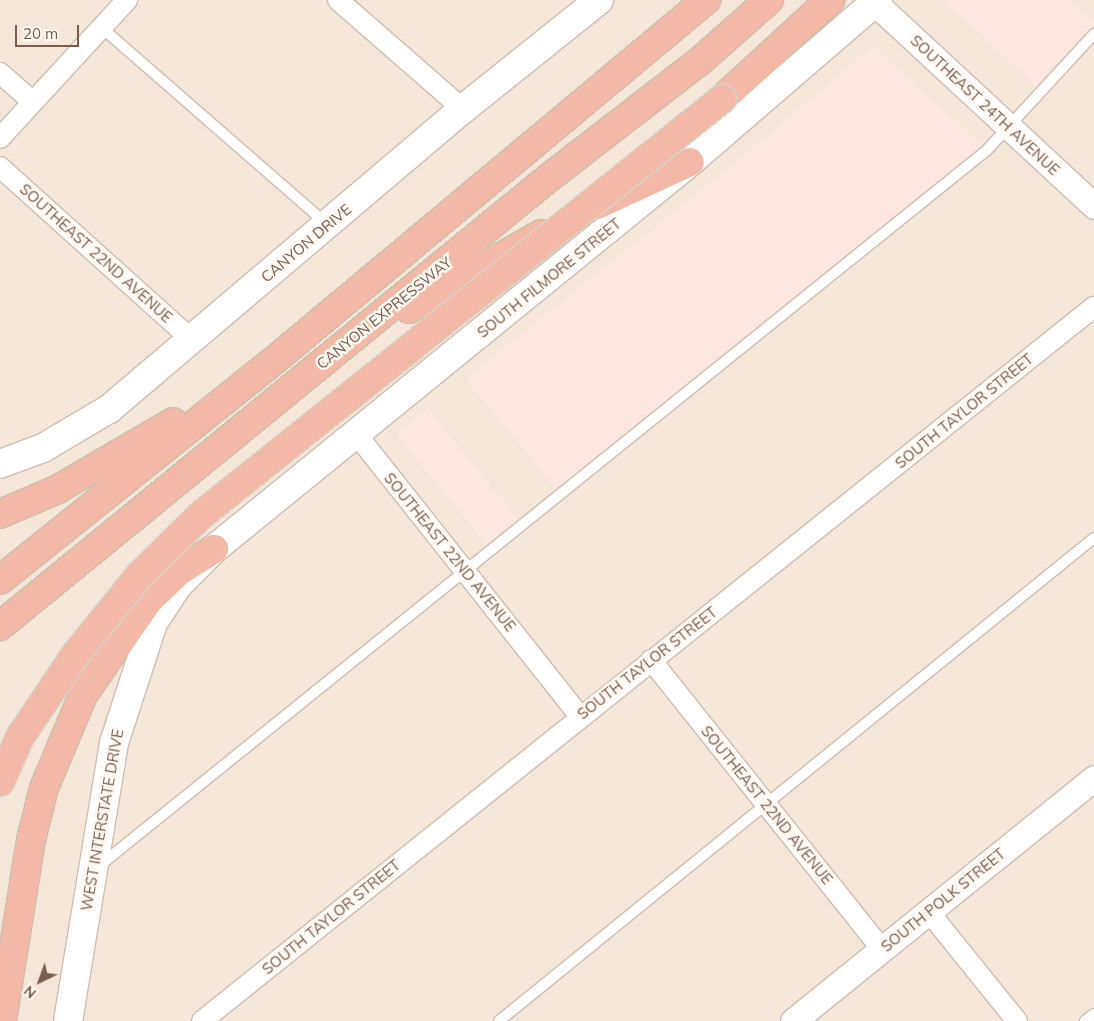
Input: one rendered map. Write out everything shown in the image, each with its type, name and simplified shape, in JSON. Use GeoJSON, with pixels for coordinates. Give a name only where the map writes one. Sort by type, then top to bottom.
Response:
{"type":"FeatureCollection","features":[{"type":"Feature","properties":{"kind":"highway","name":"CANYON EXPRESSWAY"},"geometry":{"type":"LineString","coordinates":[[0,626],[551,176],[700,61],[769,0]]}},
{"type":"Feature","properties":{"kind":"highway"},"geometry":{"type":"LineString","coordinates":[[0,782],[20,737],[75,654],[139,576],[201,515],[722,99],[830,0]]}},
{"type":"Feature","properties":{"kind":"highway"},"geometry":{"type":"LineString","coordinates":[[0,580],[271,363],[700,4]]}},
{"type":"Feature","properties":{"kind":"highway"},"geometry":{"type":"LineString","coordinates":[[340,349],[564,220],[690,162]]}},
{"type":"Feature","properties":{"kind":"highway"},"geometry":{"type":"LineString","coordinates":[[0,514],[19,508],[100,467],[271,363]]}},
{"type":"Feature","properties":{"kind":"highway"},"geometry":{"type":"LineString","coordinates":[[2,1021],[31,840],[47,781],[79,704],[116,644],[148,601],[178,572],[214,549]]}},
{"type":"Feature","properties":{"kind":"main road","name":"CANYON DRIVE"},"geometry":{"type":"LineString","coordinates":[[0,464],[43,448],[109,409],[463,110],[599,0]]}},
{"type":"Feature","properties":{"kind":"main road","name":"SOUTH FILMORE STREET"},"geometry":{"type":"LineString","coordinates":[[214,549],[357,436],[690,162],[877,2]]}},
{"type":"Feature","properties":{"kind":"main road","name":"WEST INTERSTATE DRIVE"},"geometry":{"type":"LineString","coordinates":[[68,1021],[114,743],[153,623],[178,585],[214,549]]}},
{"type":"Feature","properties":{"kind":"street"},"geometry":{"type":"LineString","coordinates":[[0,138],[126,0]]}},
{"type":"Feature","properties":{"kind":"street"},"geometry":{"type":"LineString","coordinates":[[338,0],[463,110]]}},
{"type":"Feature","properties":{"kind":"street","name":"SOUTHEAST 24TH AVENUE"},"geometry":{"type":"LineString","coordinates":[[877,2],[1094,206]]}},
{"type":"Feature","properties":{"kind":"street"},"geometry":{"type":"LineString","coordinates":[[0,73],[33,102]]}},
{"type":"Feature","properties":{"kind":"street","name":"SOUTHEAST 22ND AVENUE"},"geometry":{"type":"LineString","coordinates":[[0,167],[192,340]]}},
{"type":"Feature","properties":{"kind":"street","name":"SOUTH TAYLOR STREET"},"geometry":{"type":"LineString","coordinates":[[202,1021],[580,716],[1094,307]]}},
{"type":"Feature","properties":{"kind":"street","name":"SOUTHEAST 22ND AVENUE"},"geometry":{"type":"LineString","coordinates":[[357,436],[580,716]]}},
{"type":"Feature","properties":{"kind":"street","name":"SOUTHEAST 22ND AVENUE"},"geometry":{"type":"LineString","coordinates":[[651,660],[882,949]]}},
{"type":"Feature","properties":{"kind":"street","name":"SOUTH POLK STREET"},"geometry":{"type":"LineString","coordinates":[[793,1021],[1094,778]]}},
{"type":"Feature","properties":{"kind":"street"},"geometry":{"type":"LineString","coordinates":[[929,912],[1017,1021]]}},
{"type":"Feature","properties":{"kind":"lane"},"geometry":{"type":"LineString","coordinates":[[101,27],[328,224]]}},
{"type":"Feature","properties":{"kind":"lane"},"geometry":{"type":"LineString","coordinates":[[92,871],[972,163],[1009,128],[1094,34]]}},
{"type":"Feature","properties":{"kind":"lane"},"geometry":{"type":"LineString","coordinates":[[499,1021],[1094,538]]}},
{"type":"Feature","properties":{"kind":"lane"},"geometry":{"type":"LineString","coordinates":[[1086,1021],[1094,1014]]}},
{"type":"Feature","properties":{"kind":"shaded area"},"geometry":{"type":"Polygon","coordinates":[[[0,0],[1094,0],[1094,1021],[0,1021],[0,0]]]}},
{"type":"Feature","properties":{"kind":"shaded area"},"geometry":{"type":"Polygon","coordinates":[[[942,0],[1068,0],[1094,23],[1037,85],[942,0]]]}},
{"type":"Feature","properties":{"kind":"shaded area"},"geometry":{"type":"Polygon","coordinates":[[[873,47],[983,146],[556,490],[466,379],[734,164],[873,47]]]}},
{"type":"Feature","properties":{"kind":"shaded area"},"geometry":{"type":"Polygon","coordinates":[[[428,408],[518,519],[486,545],[396,434],[428,408]]]}}]}
